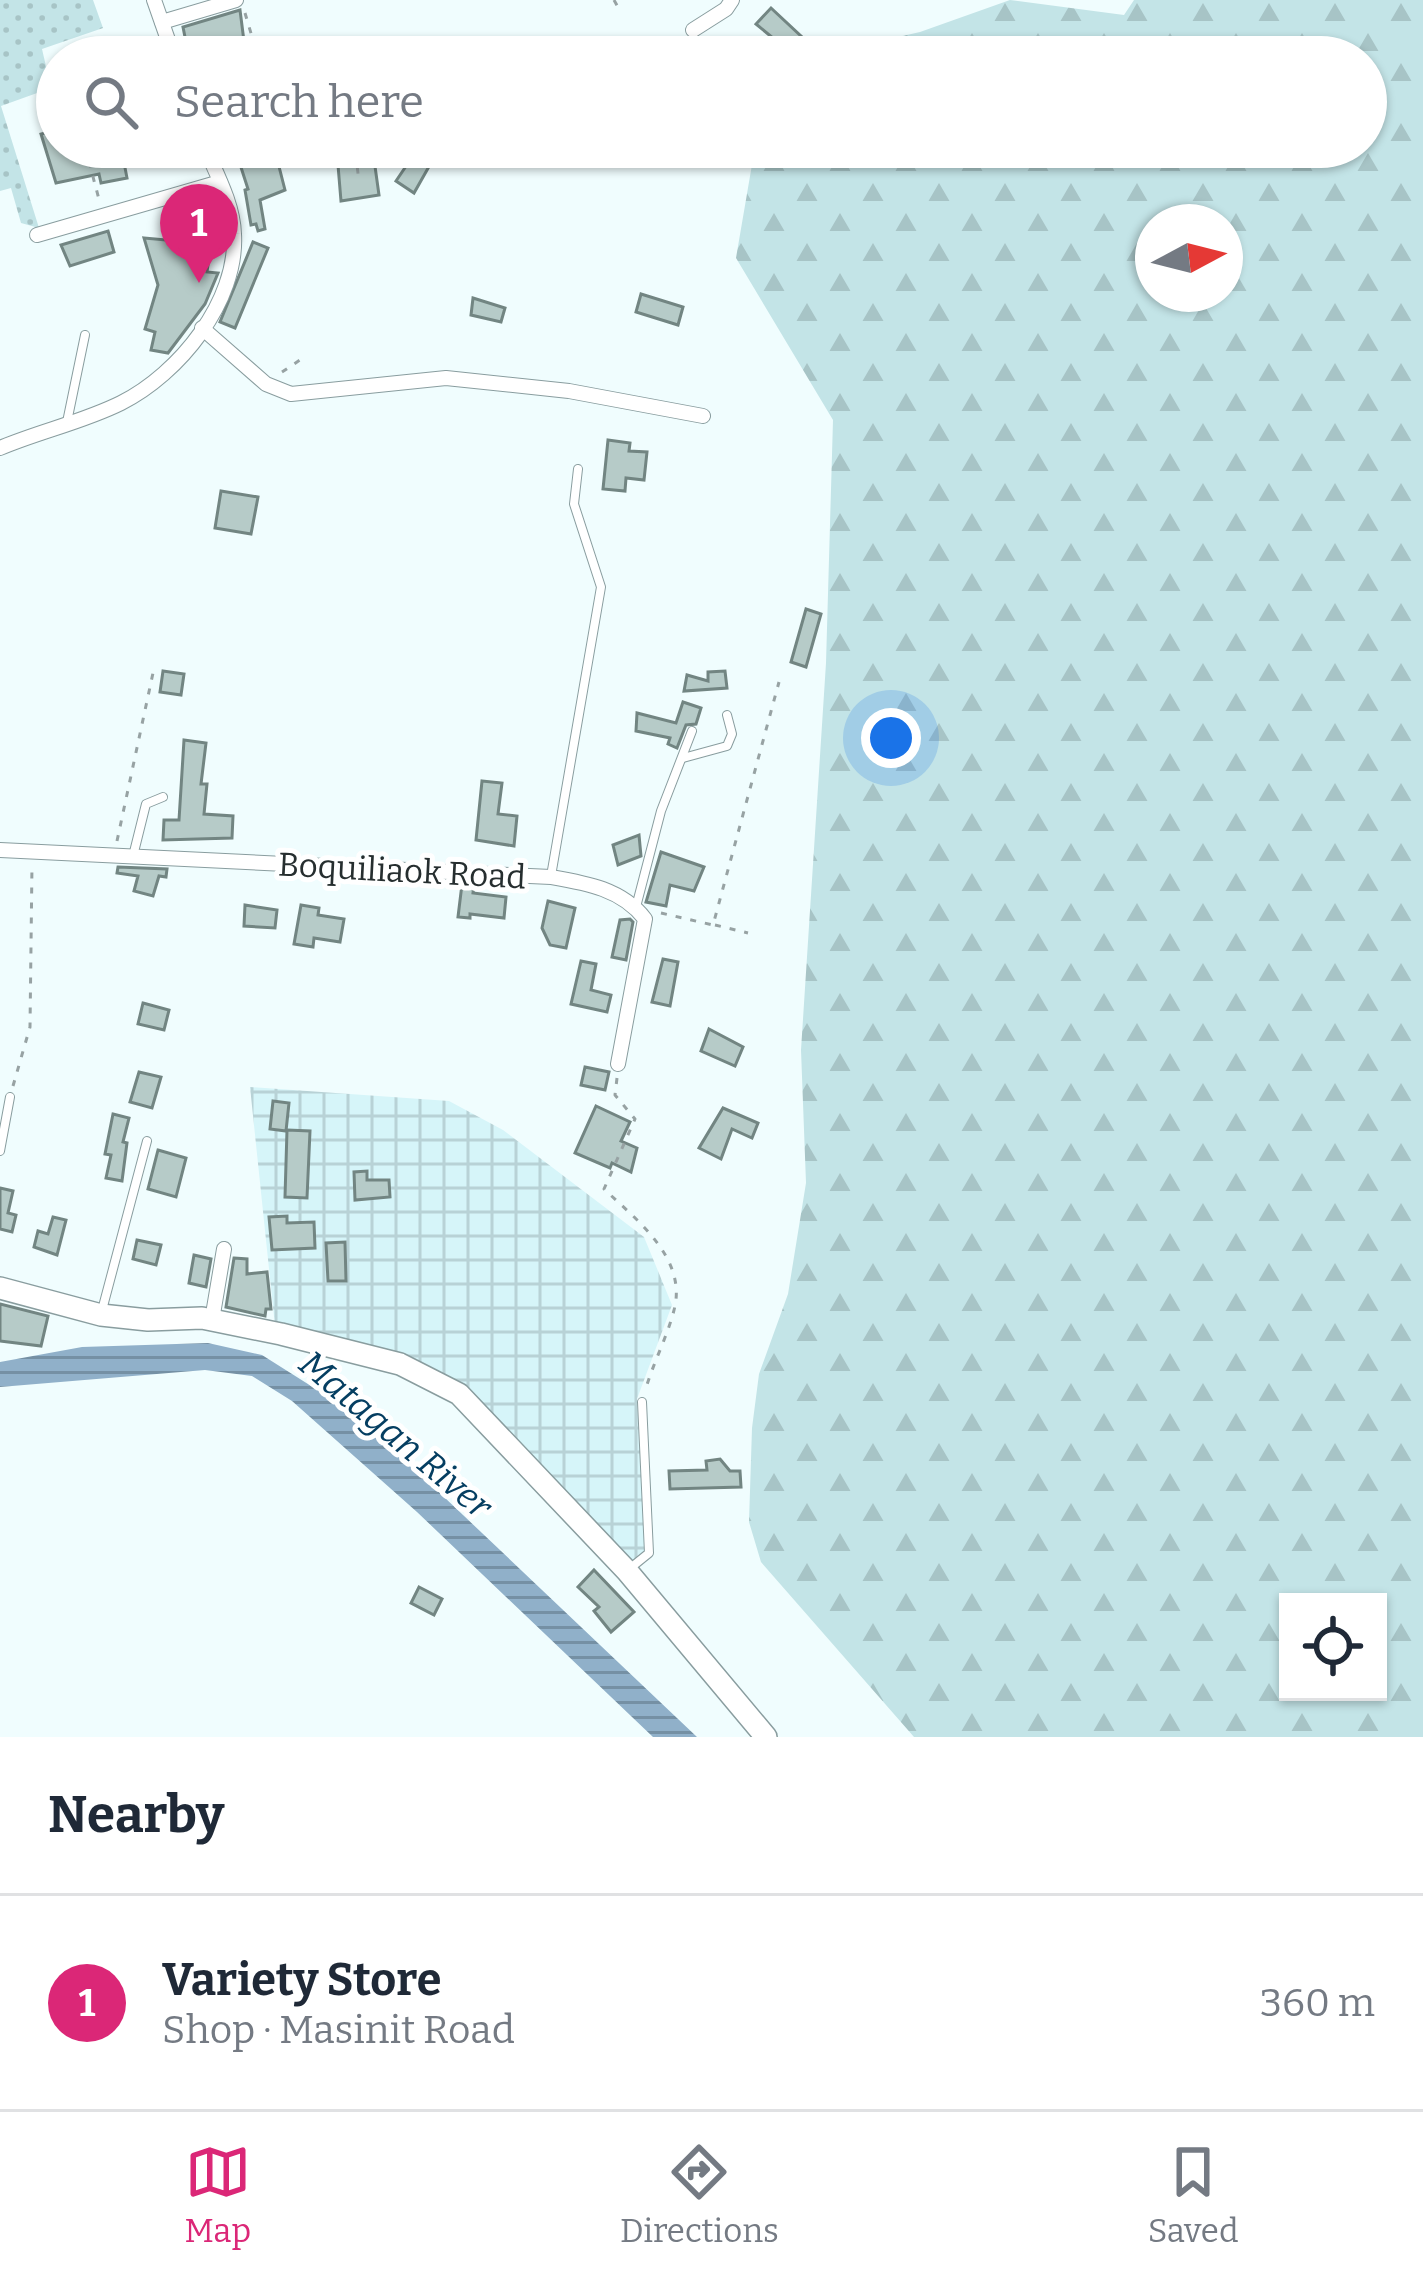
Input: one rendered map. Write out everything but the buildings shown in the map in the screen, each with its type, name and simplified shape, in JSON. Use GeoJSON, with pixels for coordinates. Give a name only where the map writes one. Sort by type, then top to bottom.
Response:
{"type":"FeatureCollection","features":[{"type":"Feature","properties":{"kind":"street"},"geometry":{"type":"LineString","coordinates":[[154,0],[167,36]]}},
{"type":"Feature","properties":{"kind":"street"},"geometry":{"type":"LineString","coordinates":[[162,22],[239,0]]}},
{"type":"Feature","properties":{"kind":"street"},"geometry":{"type":"LineString","coordinates":[[693,30],[732,0]]}},
{"type":"Feature","properties":{"kind":"street"},"geometry":{"type":"LineString","coordinates":[[0,448],[141,392],[202,328],[233,264],[232,216],[214,168]]}},
{"type":"Feature","properties":{"kind":"street"},"geometry":{"type":"LineString","coordinates":[[38,235],[220,182]]}},
{"type":"Feature","properties":{"kind":"street"},"geometry":{"type":"LineString","coordinates":[[202,328],[266,384],[291,394],[465,380],[569,391],[703,416]]}},
{"type":"Feature","properties":{"kind":"street","name":"Boquiliaok Road"},"geometry":{"type":"LineString","coordinates":[[0,850],[550,878],[600,887],[636,907]]}},
{"type":"Feature","properties":{"kind":"street"},"geometry":{"type":"LineString","coordinates":[[618,1064],[644,919],[636,907]]}},
{"type":"Feature","properties":{"kind":"street"},"geometry":{"type":"LineString","coordinates":[[212,1320],[224,1249]]}},
{"type":"Feature","properties":{"kind":"street"},"geometry":{"type":"LineString","coordinates":[[0,1288],[101,1316],[212,1320],[400,1364],[459,1394],[628,1571],[766,1737]]}},
{"type":"Feature","properties":{"kind":"lane"},"geometry":{"type":"LineString","coordinates":[[67,423],[85,335]]}},
{"type":"Feature","properties":{"kind":"lane"},"geometry":{"type":"LineString","coordinates":[[550,878],[602,587],[574,504],[578,469]]}},
{"type":"Feature","properties":{"kind":"lane"},"geometry":{"type":"LineString","coordinates":[[682,759],[727,746],[732,734],[727,715]]}},
{"type":"Feature","properties":{"kind":"lane"},"geometry":{"type":"LineString","coordinates":[[636,907],[661,811],[692,731]]}},
{"type":"Feature","properties":{"kind":"lane"},"geometry":{"type":"LineString","coordinates":[[133,856],[146,804],[163,796]]}},
{"type":"Feature","properties":{"kind":"lane"},"geometry":{"type":"LineString","coordinates":[[0,1150],[10,1096]]}},
{"type":"Feature","properties":{"kind":"lane"},"geometry":{"type":"LineString","coordinates":[[101,1316],[147,1141]]}},
{"type":"Feature","properties":{"kind":"lane"},"geometry":{"type":"LineString","coordinates":[[628,1571],[649,1553],[642,1402]]}},
{"type":"Feature","properties":{"kind":"path"},"geometry":{"type":"LineString","coordinates":[[239,0],[251,36]]}},
{"type":"Feature","properties":{"kind":"path"},"geometry":{"type":"LineString","coordinates":[[614,0],[619,9]]}},
{"type":"Feature","properties":{"kind":"path"},"geometry":{"type":"LineString","coordinates":[[91,168],[104,218]]}},
{"type":"Feature","properties":{"kind":"path"},"geometry":{"type":"LineString","coordinates":[[357,168],[359,182]]}},
{"type":"Feature","properties":{"kind":"path"},"geometry":{"type":"LineString","coordinates":[[266,384],[306,356]]}},
{"type":"Feature","properties":{"kind":"path"},"geometry":{"type":"LineString","coordinates":[[114,854],[153,673]]}},
{"type":"Feature","properties":{"kind":"path"},"geometry":{"type":"LineString","coordinates":[[713,925],[779,682]]}},
{"type":"Feature","properties":{"kind":"path"},"geometry":{"type":"LineString","coordinates":[[10,1096],[30,1027],[32,850]]}},
{"type":"Feature","properties":{"kind":"path"},"geometry":{"type":"LineString","coordinates":[[636,907],[748,933]]}},
{"type":"Feature","properties":{"kind":"path"},"geometry":{"type":"LineString","coordinates":[[618,1064],[615,1095],[634,1119],[604,1189],[646,1229],[677,1273],[674,1308],[642,1402]]}},
{"type":"Feature","properties":{"kind":"shaded area"},"geometry":{"type":"Polygon","coordinates":[[[250,1087],[449,1101],[503,1130],[644,1237],[672,1305],[637,1399],[646,1550],[631,1562],[487,1409],[275,1326],[250,1087]]]}},
{"type":"Feature","properties":{"kind":"shaded area"},"geometry":{"type":"Polygon","coordinates":[[[208,1343],[262,1355],[319,1391],[424,1478],[697,1737],[653,1737],[417,1512],[292,1401],[252,1376],[205,1370],[0,1387],[0,1362],[82,1347],[208,1343]]]}},
{"type":"Feature","properties":{"kind":"green space"},"geometry":{"type":"Polygon","coordinates":[[[0,0],[93,0],[103,28],[80,36],[36,36],[36,93],[1,106],[39,228],[21,223],[11,188],[0,191],[0,0]]]}},
{"type":"Feature","properties":{"kind":"green space"},"geometry":{"type":"Polygon","coordinates":[[[1010,0],[1124,15],[1134,0],[1423,0],[1423,1737],[914,1737],[761,1562],[749,1522],[759,1374],[788,1294],[806,1183],[801,1050],[826,663],[833,420],[736,258],[751,168],[1387,168],[1387,36],[902,36],[1010,0]]]}},
{"type":"Feature","properties":{"kind":"place","name":"Variety Store"},"geometry":{"type":"Point","coordinates":[199,283]}},
{"type":"Feature","properties":{"kind":"water label","name":"Matagan River"},"geometry":{"type":"Point","coordinates":[396,1434]}}]}
